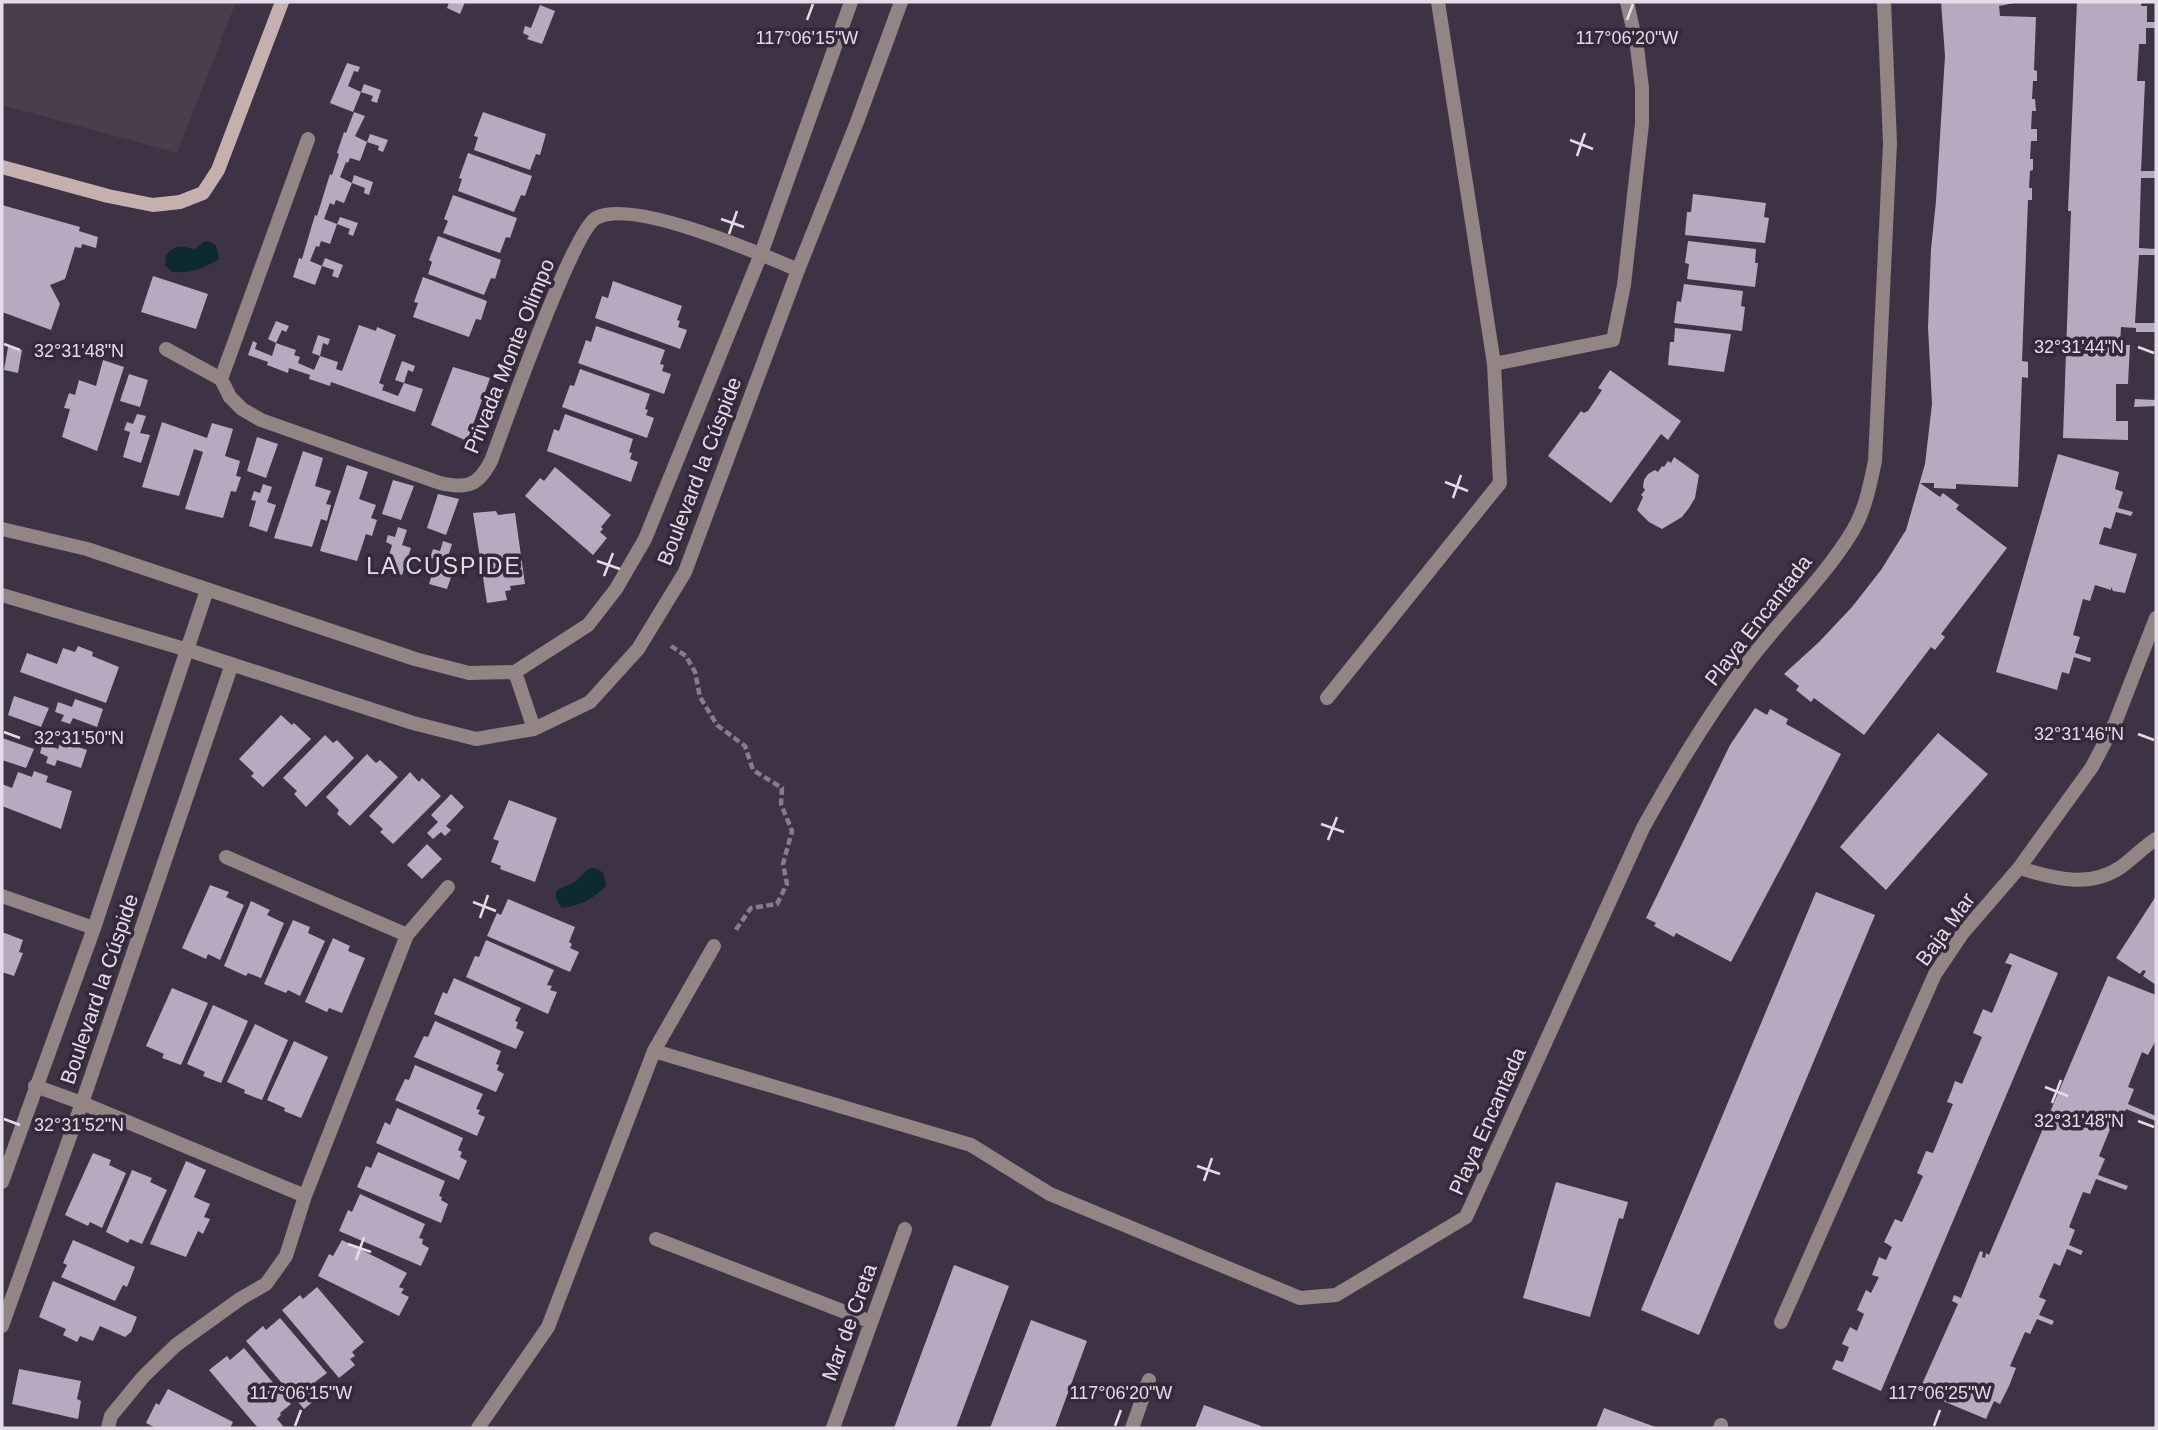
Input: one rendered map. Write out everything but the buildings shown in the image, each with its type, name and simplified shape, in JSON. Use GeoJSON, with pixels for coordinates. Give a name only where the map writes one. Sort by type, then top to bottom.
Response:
{"type":"FeatureCollection","features":[{"type":"Feature","properties":{"kind":"main road"},"geometry":{"type":"LineString","coordinates":[[2,167],[108,196],[153,205],[180,202],[203,193],[218,170],[282,2]]}},
{"type":"Feature","properties":{"kind":"street","name":"Boulevard la Cúspide"},"geometry":{"type":"LineString","coordinates":[[515,672],[588,625],[616,589],[645,539],[761,254],[851,2]]}},
{"type":"Feature","properties":{"kind":"street","name":"Boulevard la Cúspide"},"geometry":{"type":"LineString","coordinates":[[2,595],[188,650],[413,723],[476,739],[534,729],[590,702],[638,649],[685,572],[901,2]]}},
{"type":"Feature","properties":{"kind":"street"},"geometry":{"type":"LineString","coordinates":[[1327,698],[1500,484],[1494,364],[1438,2]]}},
{"type":"Feature","properties":{"kind":"street"},"geometry":{"type":"LineString","coordinates":[[1494,364],[1612,340],[1624,285],[1642,124],[1642,88],[1637,47],[1627,2]]}},
{"type":"Feature","properties":{"kind":"street","name":"Playa Encantada"},"geometry":{"type":"LineString","coordinates":[[654,1051],[971,1145],[1050,1194],[1300,1298],[1336,1295],[1466,1217],[1643,828],[1674,773],[1739,675],[1854,531],[1866,499],[1875,461],[1890,143],[1884,2]]}},
{"type":"Feature","properties":{"kind":"street"},"geometry":{"type":"LineString","coordinates":[[221,379],[307,139]]}},
{"type":"Feature","properties":{"kind":"street","name":"Privada Monte Olimpo"},"geometry":{"type":"LineString","coordinates":[[166,349],[221,379],[230,397],[242,409],[261,419],[440,483],[455,487],[470,486],[484,476],[491,461],[563,273],[579,239],[593,219],[614,213],[636,215],[694,230],[798,270]]}},
{"type":"Feature","properties":{"kind":"street"},"geometry":{"type":"LineString","coordinates":[[2,529],[87,549],[415,659],[469,673],[515,672],[534,729]]}},
{"type":"Feature","properties":{"kind":"street","name":"Boulevard la Cúspide"},"geometry":{"type":"LineString","coordinates":[[2,1182],[94,928],[207,590]]}},
{"type":"Feature","properties":{"kind":"street","name":"Baja Mar"},"geometry":{"type":"LineString","coordinates":[[1781,1321],[1935,974],[1962,934],[2019,868],[2092,767],[2115,723],[2156,618]]}},
{"type":"Feature","properties":{"kind":"street","name":"Boulevard la Cúspide"},"geometry":{"type":"LineString","coordinates":[[2,1326],[82,1103],[232,664]]}},
{"type":"Feature","properties":{"kind":"street"},"geometry":{"type":"LineString","coordinates":[[2019,868],[2050,877],[2083,881],[2120,868],[2156,839]]}},
{"type":"Feature","properties":{"kind":"street"},"geometry":{"type":"LineString","coordinates":[[226,857],[407,935]]}},
{"type":"Feature","properties":{"kind":"street"},"geometry":{"type":"LineString","coordinates":[[108,1428],[111,1416],[143,1377],[176,1345],[240,1299],[266,1284],[286,1256],[305,1196],[407,935],[448,887]]}},
{"type":"Feature","properties":{"kind":"street"},"geometry":{"type":"LineString","coordinates":[[2,896],[94,928]]}},
{"type":"Feature","properties":{"kind":"street"},"geometry":{"type":"LineString","coordinates":[[478,1428],[548,1326],[654,1051],[714,946]]}},
{"type":"Feature","properties":{"kind":"street"},"geometry":{"type":"LineString","coordinates":[[35,1086],[305,1196]]}},
{"type":"Feature","properties":{"kind":"street","name":"Mar de Creta"},"geometry":{"type":"LineString","coordinates":[[832,1428],[905,1229]]}},
{"type":"Feature","properties":{"kind":"street"},"geometry":{"type":"LineString","coordinates":[[656,1239],[871,1322]]}},
{"type":"Feature","properties":{"kind":"street"},"geometry":{"type":"LineString","coordinates":[[1132,1428],[1150,1380]]}},
{"type":"Feature","properties":{"kind":"path"},"geometry":{"type":"LineString","coordinates":[[670,645],[686,656],[695,672],[700,697],[717,725],[745,746],[753,770],[782,788],[781,804],[792,831],[783,864],[787,884],[777,904],[751,908],[734,932],[714,946]]}},
{"type":"Feature","properties":{"kind":"shaded area"},"geometry":{"type":"Polygon","coordinates":[[[2,2],[236,2],[177,153],[2,105],[2,2]]]}},
{"type":"Feature","properties":{"kind":"shaded area"},"geometry":{"type":"Polygon","coordinates":[[[205,241],[216,247],[219,259],[202,268],[185,272],[172,272],[165,265],[166,255],[172,249],[195,249],[205,241]]]}},
{"type":"Feature","properties":{"kind":"shaded area"},"geometry":{"type":"Polygon","coordinates":[[[590,868],[598,869],[604,874],[606,886],[586,901],[562,908],[557,901],[556,892],[577,880],[590,868]]]}},
{"type":"Feature","properties":{"kind":"district","name":"LA CUSPIDE"},"geometry":{"type":"Point","coordinates":[444,566]}}]}
